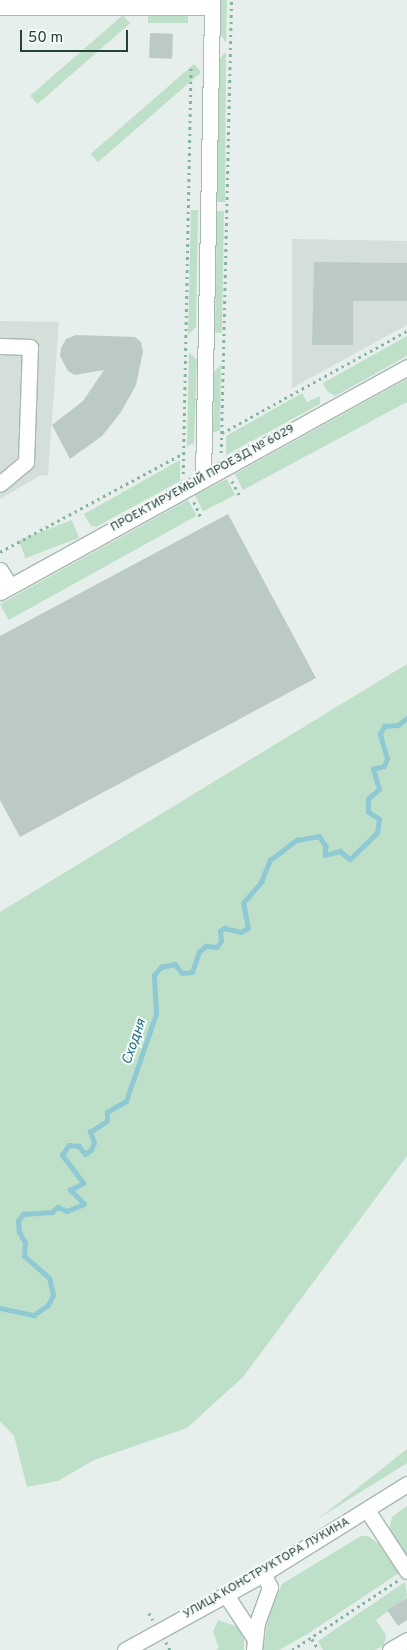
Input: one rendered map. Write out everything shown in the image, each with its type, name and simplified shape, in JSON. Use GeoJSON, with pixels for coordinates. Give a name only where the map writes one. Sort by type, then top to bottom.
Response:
{"type":"FeatureCollection","features":[{"type":"Feature","properties":{"kind":"street"},"geometry":{"type":"LineString","coordinates":[[0,7],[212,3],[204,479]]}},
{"type":"Feature","properties":{"kind":"street"},"geometry":{"type":"LineString","coordinates":[[0,346],[30,347],[26,462],[0,484]]}},
{"type":"Feature","properties":{"kind":"street","name":"ПРОЕКТИРУЕМЫЙ ПРОЕЗД № 6029"},"geometry":{"type":"LineString","coordinates":[[5,589],[407,367]]}},
{"type":"Feature","properties":{"kind":"street"},"geometry":{"type":"LineString","coordinates":[[0,570],[5,589]]}},
{"type":"Feature","properties":{"kind":"street","name":"УЛИЦА КОНСТРУКТОРА ЛУКИНА"},"geometry":{"type":"LineString","coordinates":[[125,1650],[263,1574],[407,1484]]}},
{"type":"Feature","properties":{"kind":"street"},"geometry":{"type":"LineString","coordinates":[[367,1510],[404,1575]]}},
{"type":"Feature","properties":{"kind":"street"},"geometry":{"type":"LineString","coordinates":[[255,1644],[262,1606],[270,1587],[263,1574]]}},
{"type":"Feature","properties":{"kind":"street"},"geometry":{"type":"LineString","coordinates":[[226,1595],[255,1644]]}},
{"type":"Feature","properties":{"kind":"street"},"geometry":{"type":"LineString","coordinates":[[390,1650],[407,1640]]}},
{"type":"Feature","properties":{"kind":"path"},"geometry":{"type":"LineString","coordinates":[[221,457],[231,0]]}},
{"type":"Feature","properties":{"kind":"path"},"geometry":{"type":"LineString","coordinates":[[183,480],[191,68]]}},
{"type":"Feature","properties":{"kind":"path"},"geometry":{"type":"LineString","coordinates":[[222,433],[407,331]]}},
{"type":"Feature","properties":{"kind":"path"},"geometry":{"type":"LineString","coordinates":[[0,552],[184,453]]}},
{"type":"Feature","properties":{"kind":"path"},"geometry":{"type":"LineString","coordinates":[[229,475],[240,496]]}},
{"type":"Feature","properties":{"kind":"path"},"geometry":{"type":"LineString","coordinates":[[191,496],[201,517]]}},
{"type":"Feature","properties":{"kind":"path"},"geometry":{"type":"LineString","coordinates":[[292,1650],[404,1575]]}},
{"type":"Feature","properties":{"kind":"path"},"geometry":{"type":"LineString","coordinates":[[312,1638],[319,1650]]}},
{"type":"Feature","properties":{"kind":"shaded area"},"geometry":{"type":"Polygon","coordinates":[[[292,239],[407,241],[407,325],[292,388],[292,239]]]}},
{"type":"Feature","properties":{"kind":"shaded area"},"geometry":{"type":"Polygon","coordinates":[[[0,321],[59,322],[48,475],[39,476],[0,499],[0,321]]]}},
{"type":"Feature","properties":{"kind":"green space"},"geometry":{"type":"Polygon","coordinates":[[[220,0],[227,0],[226,43],[220,33],[220,0]]]}},
{"type":"Feature","properties":{"kind":"green space"},"geometry":{"type":"Polygon","coordinates":[[[123,15],[130,23],[37,104],[30,96],[123,15]]]}},
{"type":"Feature","properties":{"kind":"green space"},"geometry":{"type":"Polygon","coordinates":[[[148,15],[188,15],[188,23],[148,23],[148,15]]]}},
{"type":"Feature","properties":{"kind":"green space"},"geometry":{"type":"Polygon","coordinates":[[[224,53],[226,53],[225,202],[217,202],[219,61],[224,53]]]}},
{"type":"Feature","properties":{"kind":"green space"},"geometry":{"type":"Polygon","coordinates":[[[194,64],[201,72],[98,162],[91,154],[194,64]]]}},
{"type":"Feature","properties":{"kind":"green space"},"geometry":{"type":"Polygon","coordinates":[[[191,210],[198,210],[196,327],[188,335],[191,210]]]}},
{"type":"Feature","properties":{"kind":"green space"},"geometry":{"type":"Polygon","coordinates":[[[217,211],[224,211],[222,333],[215,333],[217,211]]]}},
{"type":"Feature","properties":{"kind":"green space"},"geometry":{"type":"Polygon","coordinates":[[[407,336],[407,356],[335,396],[327,391],[323,383],[407,336]]]}},
{"type":"Feature","properties":{"kind":"green space"},"geometry":{"type":"Polygon","coordinates":[[[189,352],[197,360],[194,443],[187,446],[189,352]]]}},
{"type":"Feature","properties":{"kind":"green space"},"geometry":{"type":"Polygon","coordinates":[[[221,364],[220,430],[213,433],[214,372],[221,364]]]}},
{"type":"Feature","properties":{"kind":"green space"},"geometry":{"type":"Polygon","coordinates":[[[407,379],[407,402],[243,490],[235,474],[407,379]]]}},
{"type":"Feature","properties":{"kind":"green space"},"geometry":{"type":"Polygon","coordinates":[[[302,393],[307,402],[320,396],[320,404],[226,455],[226,436],[302,393]]]}},
{"type":"Feature","properties":{"kind":"green space"},"geometry":{"type":"Polygon","coordinates":[[[180,460],[180,481],[96,527],[91,526],[84,514],[180,460]]]}},
{"type":"Feature","properties":{"kind":"green space"},"geometry":{"type":"Polygon","coordinates":[[[227,479],[235,495],[203,511],[195,495],[227,479]]]}},
{"type":"Feature","properties":{"kind":"green space"},"geometry":{"type":"Polygon","coordinates":[[[188,500],[197,516],[9,620],[0,604],[188,500]]]}},
{"type":"Feature","properties":{"kind":"green space"},"geometry":{"type":"Polygon","coordinates":[[[72,520],[79,538],[26,558],[19,540],[72,520]]]}},
{"type":"Feature","properties":{"kind":"green space"},"geometry":{"type":"Polygon","coordinates":[[[407,664],[407,1156],[243,1377],[187,1428],[94,1460],[58,1481],[27,1487],[14,1436],[0,1421],[0,912],[407,664]]]}},
{"type":"Feature","properties":{"kind":"green space"},"geometry":{"type":"Polygon","coordinates":[[[407,1449],[407,1463],[316,1520],[354,1491],[407,1449]]]}},
{"type":"Feature","properties":{"kind":"green space"},"geometry":{"type":"Polygon","coordinates":[[[407,1506],[407,1559],[389,1529],[392,1517],[407,1506]]]}},
{"type":"Feature","properties":{"kind":"green space"},"geometry":{"type":"Polygon","coordinates":[[[361,1536],[368,1536],[380,1545],[399,1573],[309,1633],[279,1650],[263,1650],[269,1614],[282,1584],[361,1536]]]}},
{"type":"Feature","properties":{"kind":"green space"},"geometry":{"type":"Polygon","coordinates":[[[405,1582],[407,1597],[376,1620],[386,1635],[384,1645],[375,1650],[323,1650],[318,1641],[405,1582]]]}},
{"type":"Feature","properties":{"kind":"green space"},"geometry":{"type":"Polygon","coordinates":[[[218,1620],[238,1627],[244,1638],[244,1650],[216,1650],[219,1648],[213,1632],[218,1620]]]}},
{"type":"Feature","properties":{"kind":"building"},"geometry":{"type":"Polygon","coordinates":[[[150,33],[173,34],[172,59],[149,58],[150,33]]]}},
{"type":"Feature","properties":{"kind":"building"},"geometry":{"type":"Polygon","coordinates":[[[314,262],[407,263],[407,301],[353,301],[353,345],[312,345],[314,262]]]}},
{"type":"Feature","properties":{"kind":"building"},"geometry":{"type":"Polygon","coordinates":[[[76,335],[135,337],[141,342],[143,351],[136,385],[121,412],[102,436],[70,459],[52,425],[83,401],[104,370],[75,375],[68,371],[60,356],[61,348],[66,339],[76,335]]]}},
{"type":"Feature","properties":{"kind":"building"},"geometry":{"type":"Polygon","coordinates":[[[228,514],[316,678],[20,837],[0,800],[0,636],[228,514]]]}},
{"type":"Feature","properties":{"kind":"building"},"geometry":{"type":"Polygon","coordinates":[[[407,1598],[407,1620],[398,1626],[387,1610],[407,1598]]]}},
{"type":"Feature","properties":{"kind":"waterway","name":"Сходня"},"geometry":{"type":"LineString","coordinates":[[0,1308],[34,1315],[48,1305],[53,1295],[49,1278],[24,1256],[25,1243],[19,1232],[18,1221],[23,1214],[52,1212],[58,1207],[67,1211],[84,1204],[70,1190],[83,1183],[62,1155],[69,1145],[79,1146],[85,1154],[91,1150],[94,1143],[90,1132],[107,1121],[107,1112],[126,1101],[156,1014],[154,975],[161,967],[175,964],[182,973],[192,972],[199,952],[206,946],[217,947],[221,941],[220,931],[224,928],[241,932],[248,928],[243,903],[261,882],[270,860],[297,840],[319,836],[326,846],[325,855],[340,851],[350,859],[377,833],[379,819],[368,812],[368,799],[379,789],[373,769],[384,766],[387,759],[380,734],[384,726],[398,725],[407,718]]}}]}
